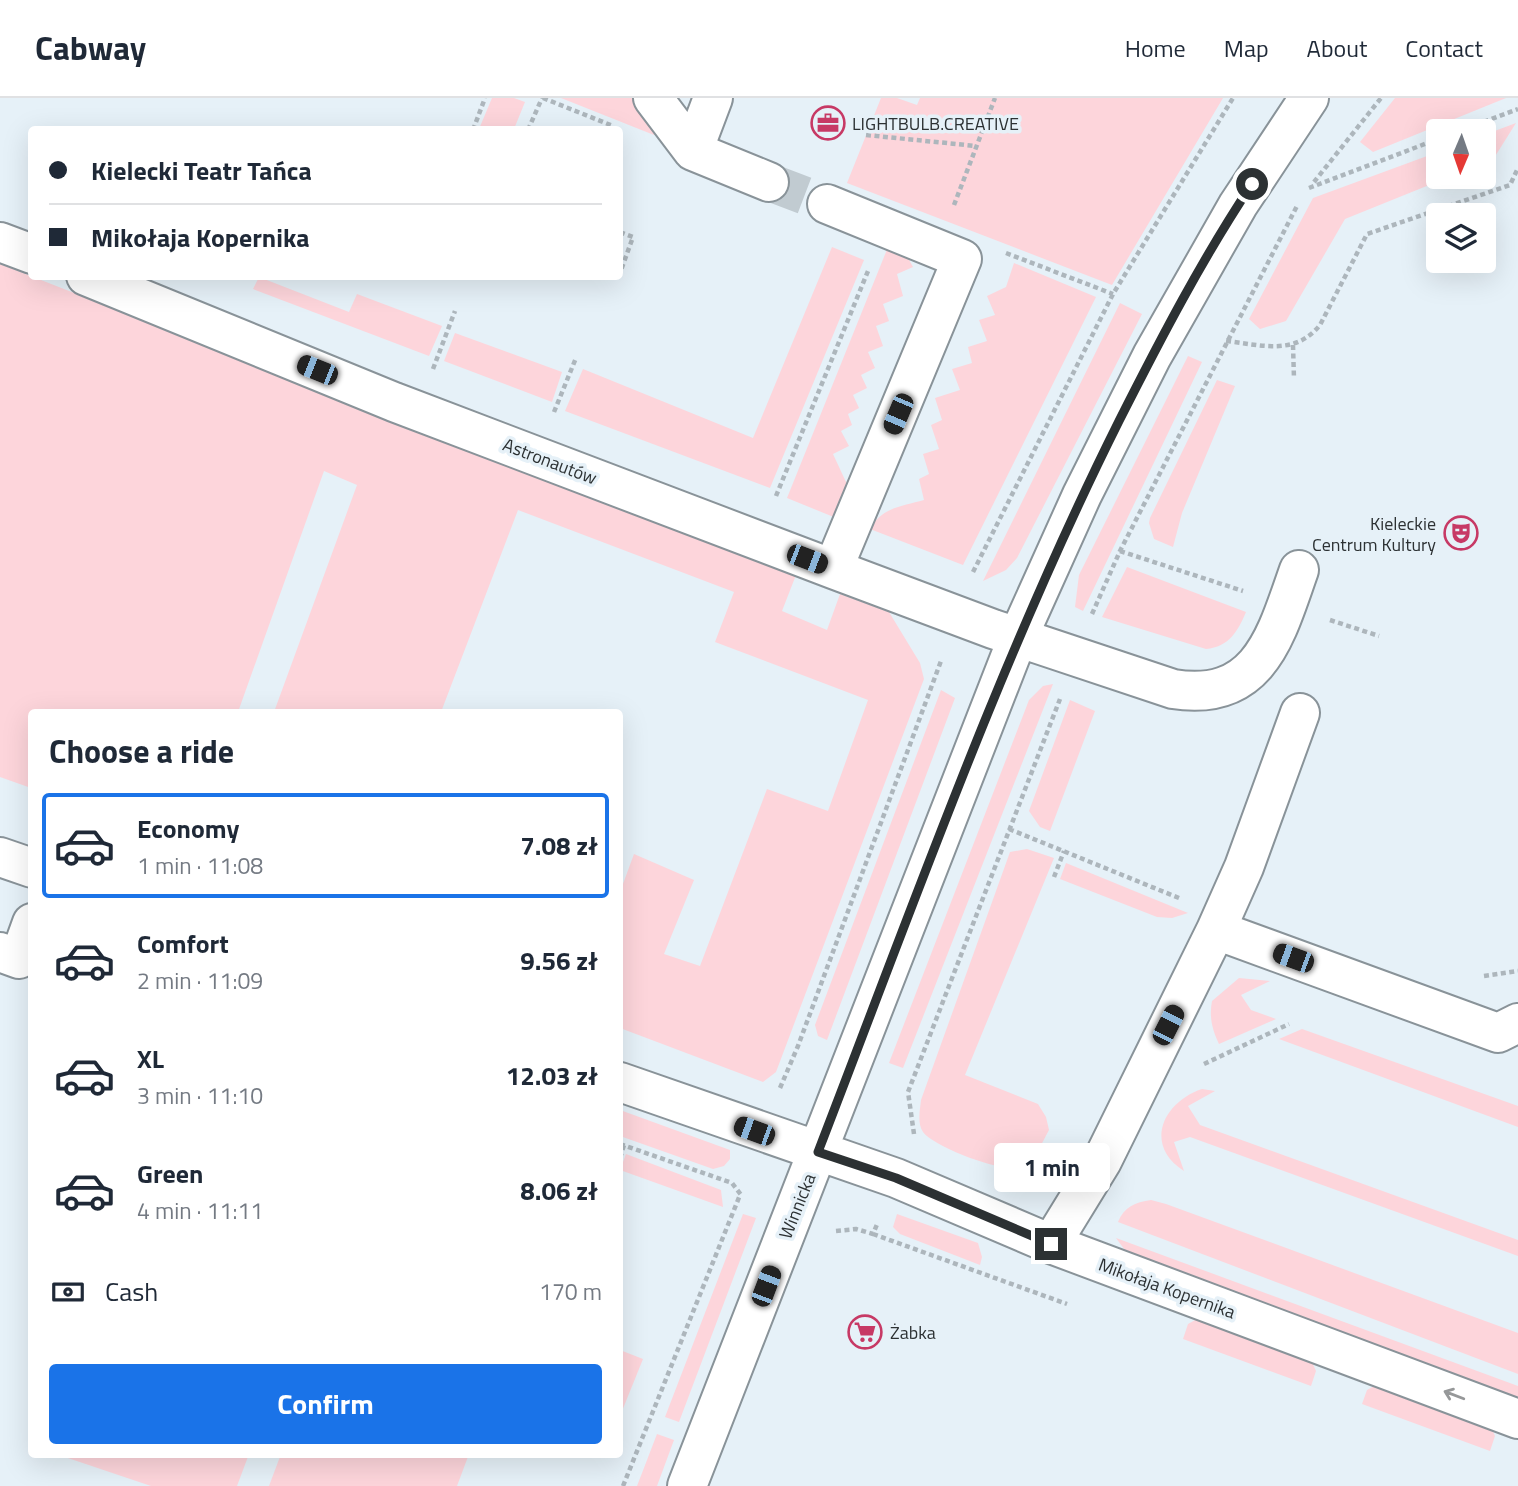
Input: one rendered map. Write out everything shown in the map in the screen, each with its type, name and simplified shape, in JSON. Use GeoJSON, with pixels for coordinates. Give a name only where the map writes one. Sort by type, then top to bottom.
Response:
{"type":"FeatureCollection","features":[{"type":"Feature","properties":{"kind":"street"},"geometry":{"type":"LineString","coordinates":[[653,98],[693,151],[769,182]]}},
{"type":"Feature","properties":{"kind":"street"},"geometry":{"type":"LineString","coordinates":[[693,151],[713,98]]}},
{"type":"Feature","properties":{"kind":"street","name":"Winnicka"},"geometry":{"type":"LineString","coordinates":[[687,1486],[1018,637],[1082,495],[1152,356],[1238,205],[1309,98]]}},
{"type":"Feature","properties":{"kind":"street"},"geometry":{"type":"LineString","coordinates":[[827,204],[962,259],[833,569]]}},
{"type":"Feature","properties":{"kind":"street"},"geometry":{"type":"LineString","coordinates":[[0,242],[28,252]]}},
{"type":"Feature","properties":{"kind":"street","name":"Astronautów"},"geometry":{"type":"LineString","coordinates":[[96,280],[394,402],[833,569],[1018,637],[1173,689],[1192,691],[1217,688],[1234,681],[1263,658],[1275,637],[1299,570]]}},
{"type":"Feature","properties":{"kind":"street"},"geometry":{"type":"LineString","coordinates":[[1051,1244],[1102,1161],[1219,923],[1244,867],[1300,713]]}},
{"type":"Feature","properties":{"kind":"street"},"geometry":{"type":"LineString","coordinates":[[0,857],[28,867]]}},
{"type":"Feature","properties":{"kind":"street"},"geometry":{"type":"LineString","coordinates":[[1219,923],[1498,1033],[1518,1023]]}},
{"type":"Feature","properties":{"kind":"street"},"geometry":{"type":"LineString","coordinates":[[0,952],[19,959],[28,934]]}},
{"type":"Feature","properties":{"kind":"street","name":"Mikołaja Kopernika"},"geometry":{"type":"LineString","coordinates":[[623,1083],[896,1178],[1051,1244],[1518,1419]]}},
{"type":"Feature","properties":{"kind":"path"},"geometry":{"type":"LineString","coordinates":[[474,126],[485,98]]}},
{"type":"Feature","properties":{"kind":"path"},"geometry":{"type":"LineString","coordinates":[[530,126],[541,98]]}},
{"type":"Feature","properties":{"kind":"path"},"geometry":{"type":"LineString","coordinates":[[950,214],[995,98]]}},
{"type":"Feature","properties":{"kind":"path"},"geometry":{"type":"LineString","coordinates":[[970,579],[1113,294],[1233,98]]}},
{"type":"Feature","properties":{"kind":"path"},"geometry":{"type":"LineString","coordinates":[[1304,194],[1381,98]]}},
{"type":"Feature","properties":{"kind":"path"},"geometry":{"type":"LineString","coordinates":[[1493,119],[1518,110]]}},
{"type":"Feature","properties":{"kind":"path"},"geometry":{"type":"LineString","coordinates":[[866,135],[976,146]]}},
{"type":"Feature","properties":{"kind":"path"},"geometry":{"type":"LineString","coordinates":[[1309,188],[1426,144]]}},
{"type":"Feature","properties":{"kind":"path"},"geometry":{"type":"LineString","coordinates":[[1226,341],[1273,346],[1293,345],[1310,337],[1320,325],[1367,234],[1510,185],[1518,168]]}},
{"type":"Feature","properties":{"kind":"path"},"geometry":{"type":"LineString","coordinates":[[1089,620],[1226,341],[1299,203]]}},
{"type":"Feature","properties":{"kind":"path"},"geometry":{"type":"LineString","coordinates":[[772,505],[886,228]]}},
{"type":"Feature","properties":{"kind":"path"},"geometry":{"type":"LineString","coordinates":[[623,233],[633,237],[623,265]]}},
{"type":"Feature","properties":{"kind":"path"},"geometry":{"type":"LineString","coordinates":[[1035,264],[1113,294]]}},
{"type":"Feature","properties":{"kind":"path"},"geometry":{"type":"LineString","coordinates":[[443,377],[431,372],[455,311]]}},
{"type":"Feature","properties":{"kind":"path"},"geometry":{"type":"LineString","coordinates":[[1293,345],[1294,379]]}},
{"type":"Feature","properties":{"kind":"path"},"geometry":{"type":"LineString","coordinates":[[551,419],[576,358]]}},
{"type":"Feature","properties":{"kind":"path"},"geometry":{"type":"LineString","coordinates":[[1121,551],[1242,591]]}},
{"type":"Feature","properties":{"kind":"path"},"geometry":{"type":"LineString","coordinates":[[1326,618],[1378,636]]}},
{"type":"Feature","properties":{"kind":"path"},"geometry":{"type":"LineString","coordinates":[[774,1094],[779,1089],[798,1046],[942,659]]}},
{"type":"Feature","properties":{"kind":"path"},"geometry":{"type":"LineString","coordinates":[[915,1137],[908,1092],[1063,691]]}},
{"type":"Feature","properties":{"kind":"path"},"geometry":{"type":"LineString","coordinates":[[1009,829],[1064,851],[1219,923]]}},
{"type":"Feature","properties":{"kind":"path"},"geometry":{"type":"LineString","coordinates":[[1054,877],[1064,851]]}},
{"type":"Feature","properties":{"kind":"path"},"geometry":{"type":"LineString","coordinates":[[1200,1066],[1289,1024]]}},
{"type":"Feature","properties":{"kind":"path"},"geometry":{"type":"LineString","coordinates":[[623,1144],[732,1183],[740,1195],[749,1198]]}},
{"type":"Feature","properties":{"kind":"path"},"geometry":{"type":"LineString","coordinates":[[623,1486],[740,1195]]}},
{"type":"Feature","properties":{"kind":"path"},"geometry":{"type":"LineString","coordinates":[[830,1232],[856,1229],[873,1234],[883,1210]]}},
{"type":"Feature","properties":{"kind":"shaded area"},"geometry":{"type":"Polygon","coordinates":[[[492,98],[514,98],[525,102],[515,126],[480,126],[492,98]]]}},
{"type":"Feature","properties":{"kind":"shaded area"},"geometry":{"type":"Polygon","coordinates":[[[561,98],[644,98],[659,120],[654,135],[561,98]]]}},
{"type":"Feature","properties":{"kind":"shaded area"},"geometry":{"type":"Polygon","coordinates":[[[881,98],[897,98],[917,105],[920,98],[1223,98],[1112,285],[847,183],[881,98]]]}},
{"type":"Feature","properties":{"kind":"shaded area"},"geometry":{"type":"Polygon","coordinates":[[[1395,98],[1506,98],[1454,119],[1426,119],[1426,130],[1373,152],[1360,142],[1395,98]]]}},
{"type":"Feature","properties":{"kind":"shaded area"},"geometry":{"type":"Polygon","coordinates":[[[1516,123],[1496,155],[1496,130],[1516,123]]]}},
{"type":"Feature","properties":{"kind":"shaded area"},"geometry":{"type":"Polygon","coordinates":[[[1426,156],[1426,186],[1345,219],[1286,321],[1260,329],[1249,319],[1313,198],[1426,156]]]}},
{"type":"Feature","properties":{"kind":"shaded area"},"geometry":{"type":"Polygon","coordinates":[[[890,242],[907,256],[913,267],[897,274],[903,296],[883,304],[889,321],[876,326],[883,346],[868,352],[875,368],[861,375],[867,388],[853,395],[859,408],[848,414],[852,425],[841,431],[849,446],[833,454],[852,495],[841,520],[787,498],[890,242]]]}},
{"type":"Feature","properties":{"kind":"shaded area"},"geometry":{"type":"Polygon","coordinates":[[[832,247],[864,260],[770,488],[565,411],[583,369],[753,438],[832,247]]]}},
{"type":"Feature","properties":{"kind":"shaded area"},"geometry":{"type":"Polygon","coordinates":[[[1014,263],[1096,297],[963,565],[870,529],[886,512],[924,500],[919,479],[929,474],[923,454],[939,449],[931,425],[942,420],[935,398],[960,390],[952,369],[972,363],[968,347],[987,341],[979,320],[995,315],[987,296],[1006,287],[1014,263]]]}},
{"type":"Feature","properties":{"kind":"shaded area"},"geometry":{"type":"Polygon","coordinates":[[[0,264],[28,275],[28,280],[41,280],[796,575],[782,611],[827,630],[840,594],[889,612],[920,663],[924,679],[776,1072],[763,1082],[623,1029],[623,884],[634,854],[694,880],[664,954],[700,966],[767,789],[828,811],[868,700],[715,642],[734,592],[518,510],[442,709],[275,709],[357,485],[324,471],[239,709],[28,709],[28,787],[0,777],[0,264]]]}},
{"type":"Feature","properties":{"kind":"shaded area"},"geometry":{"type":"Polygon","coordinates":[[[258,280],[267,280],[349,312],[357,294],[442,326],[429,356],[253,289],[258,280]]]}},
{"type":"Feature","properties":{"kind":"shaded area"},"geometry":{"type":"Polygon","coordinates":[[[1120,303],[1142,314],[1017,558],[1006,570],[983,581],[1120,303]]]}},
{"type":"Feature","properties":{"kind":"shaded area"},"geometry":{"type":"Polygon","coordinates":[[[455,333],[562,372],[552,402],[444,361],[455,333]]]}},
{"type":"Feature","properties":{"kind":"shaded area"},"geometry":{"type":"Polygon","coordinates":[[[1188,356],[1202,362],[1083,611],[1075,607],[1079,575],[1188,356]]]}},
{"type":"Feature","properties":{"kind":"shaded area"},"geometry":{"type":"Polygon","coordinates":[[[1217,380],[1235,386],[1182,513],[1173,547],[1154,539],[1150,518],[1217,380]]]}},
{"type":"Feature","properties":{"kind":"shaded area"},"geometry":{"type":"Polygon","coordinates":[[[1127,567],[1246,612],[1240,626],[1227,641],[1206,649],[1102,617],[1127,567]]]}},
{"type":"Feature","properties":{"kind":"shaded area"},"geometry":{"type":"Polygon","coordinates":[[[1053,684],[903,1068],[889,1063],[1029,700],[1043,686],[1053,684]]]}},
{"type":"Feature","properties":{"kind":"shaded area"},"geometry":{"type":"Polygon","coordinates":[[[941,690],[955,698],[827,1040],[818,1036],[815,1025],[941,690]]]}},
{"type":"Feature","properties":{"kind":"shaded area"},"geometry":{"type":"Polygon","coordinates":[[[1070,700],[1095,711],[1050,831],[1040,827],[1029,811],[1070,700]]]}},
{"type":"Feature","properties":{"kind":"shaded area"},"geometry":{"type":"Polygon","coordinates":[[[1027,849],[1054,858],[965,1075],[1038,1104],[1046,1117],[1049,1130],[1037,1152],[1024,1165],[1010,1168],[984,1163],[940,1145],[923,1132],[919,1116],[921,1100],[1010,852],[1027,849]]]}},
{"type":"Feature","properties":{"kind":"shaded area"},"geometry":{"type":"Polygon","coordinates":[[[1066,863],[1188,913],[1172,918],[1157,917],[1060,879],[1066,863]]]}},
{"type":"Feature","properties":{"kind":"shaded area"},"geometry":{"type":"Polygon","coordinates":[[[1239,978],[1270,981],[1241,995],[1251,1010],[1276,1019],[1219,1044],[1212,1023],[1212,1001],[1239,978]]]}},
{"type":"Feature","properties":{"kind":"shaded area"},"geometry":{"type":"Polygon","coordinates":[[[1302,1029],[1518,1106],[1518,1127],[1279,1039],[1302,1029]]]}},
{"type":"Feature","properties":{"kind":"shaded area"},"geometry":{"type":"Polygon","coordinates":[[[1202,1089],[1215,1091],[1188,1106],[1200,1125],[1518,1240],[1518,1256],[1190,1137],[1174,1142],[1184,1171],[1171,1161],[1164,1149],[1161,1137],[1163,1125],[1177,1104],[1202,1089]]]}},
{"type":"Feature","properties":{"kind":"shaded area"},"geometry":{"type":"Polygon","coordinates":[[[623,1111],[730,1150],[730,1159],[724,1166],[713,1169],[623,1137],[623,1111]]]}},
{"type":"Feature","properties":{"kind":"shaded area"},"geometry":{"type":"Polygon","coordinates":[[[626,1154],[721,1190],[723,1207],[623,1171],[626,1154]]]}},
{"type":"Feature","properties":{"kind":"shaded area"},"geometry":{"type":"Polygon","coordinates":[[[1151,1200],[1518,1333],[1518,1374],[1118,1222],[1131,1206],[1151,1200]]]}},
{"type":"Feature","properties":{"kind":"shaded area"},"geometry":{"type":"Polygon","coordinates":[[[743,1214],[756,1218],[679,1422],[665,1417],[743,1214]]]}},
{"type":"Feature","properties":{"kind":"shaded area"},"geometry":{"type":"Polygon","coordinates":[[[897,1214],[978,1243],[982,1257],[980,1265],[900,1234],[893,1227],[897,1214]]]}},
{"type":"Feature","properties":{"kind":"shaded area"},"geometry":{"type":"Polygon","coordinates":[[[1116,1238],[1518,1386],[1518,1400],[1127,1253],[1116,1238]]]}},
{"type":"Feature","properties":{"kind":"shaded area"},"geometry":{"type":"Polygon","coordinates":[[[1197,1319],[1312,1362],[1316,1371],[1311,1386],[1183,1339],[1188,1324],[1197,1319]]]}},
{"type":"Feature","properties":{"kind":"shaded area"},"geometry":{"type":"Polygon","coordinates":[[[623,1351],[643,1359],[623,1409],[623,1351]]]}},
{"type":"Feature","properties":{"kind":"shaded area"},"geometry":{"type":"Polygon","coordinates":[[[1376,1385],[1491,1427],[1495,1436],[1490,1451],[1362,1404],[1367,1390],[1376,1385]]]}},
{"type":"Feature","properties":{"kind":"shaded area"},"geometry":{"type":"Polygon","coordinates":[[[657,1434],[674,1440],[657,1486],[637,1486],[657,1434]]]}},
{"type":"Feature","properties":{"kind":"shaded area"},"geometry":{"type":"Polygon","coordinates":[[[68,1458],[248,1458],[237,1486],[151,1486],[68,1458]]]}},
{"type":"Feature","properties":{"kind":"shaded area"},"geometry":{"type":"Polygon","coordinates":[[[280,1458],[468,1458],[457,1486],[269,1486],[280,1458]]]}},
{"type":"Feature","properties":{"kind":"tunnel"},"geometry":{"type":"LineString","coordinates":[[769,182],[827,204]]}},
{"type":"Feature","properties":{"kind":"place","name":"LIGHTBULB.CREATIVE"},"geometry":{"type":"Point","coordinates":[828,123]}},
{"type":"Feature","properties":{"kind":"place","name":"Kieleckie Centrum Kultury"},"geometry":{"type":"Point","coordinates":[1461,533]}},
{"type":"Feature","properties":{"kind":"place","name":"Żabka"},"geometry":{"type":"Point","coordinates":[865,1332]}},
{"type":"Feature","properties":{"kind":"route"},"geometry":{"type":"LineString","coordinates":[[1051,1244],[896,1178],[818,1152],[1018,637],[1082,495],[1152,356],[1214,244],[1252,184]]}}]}
